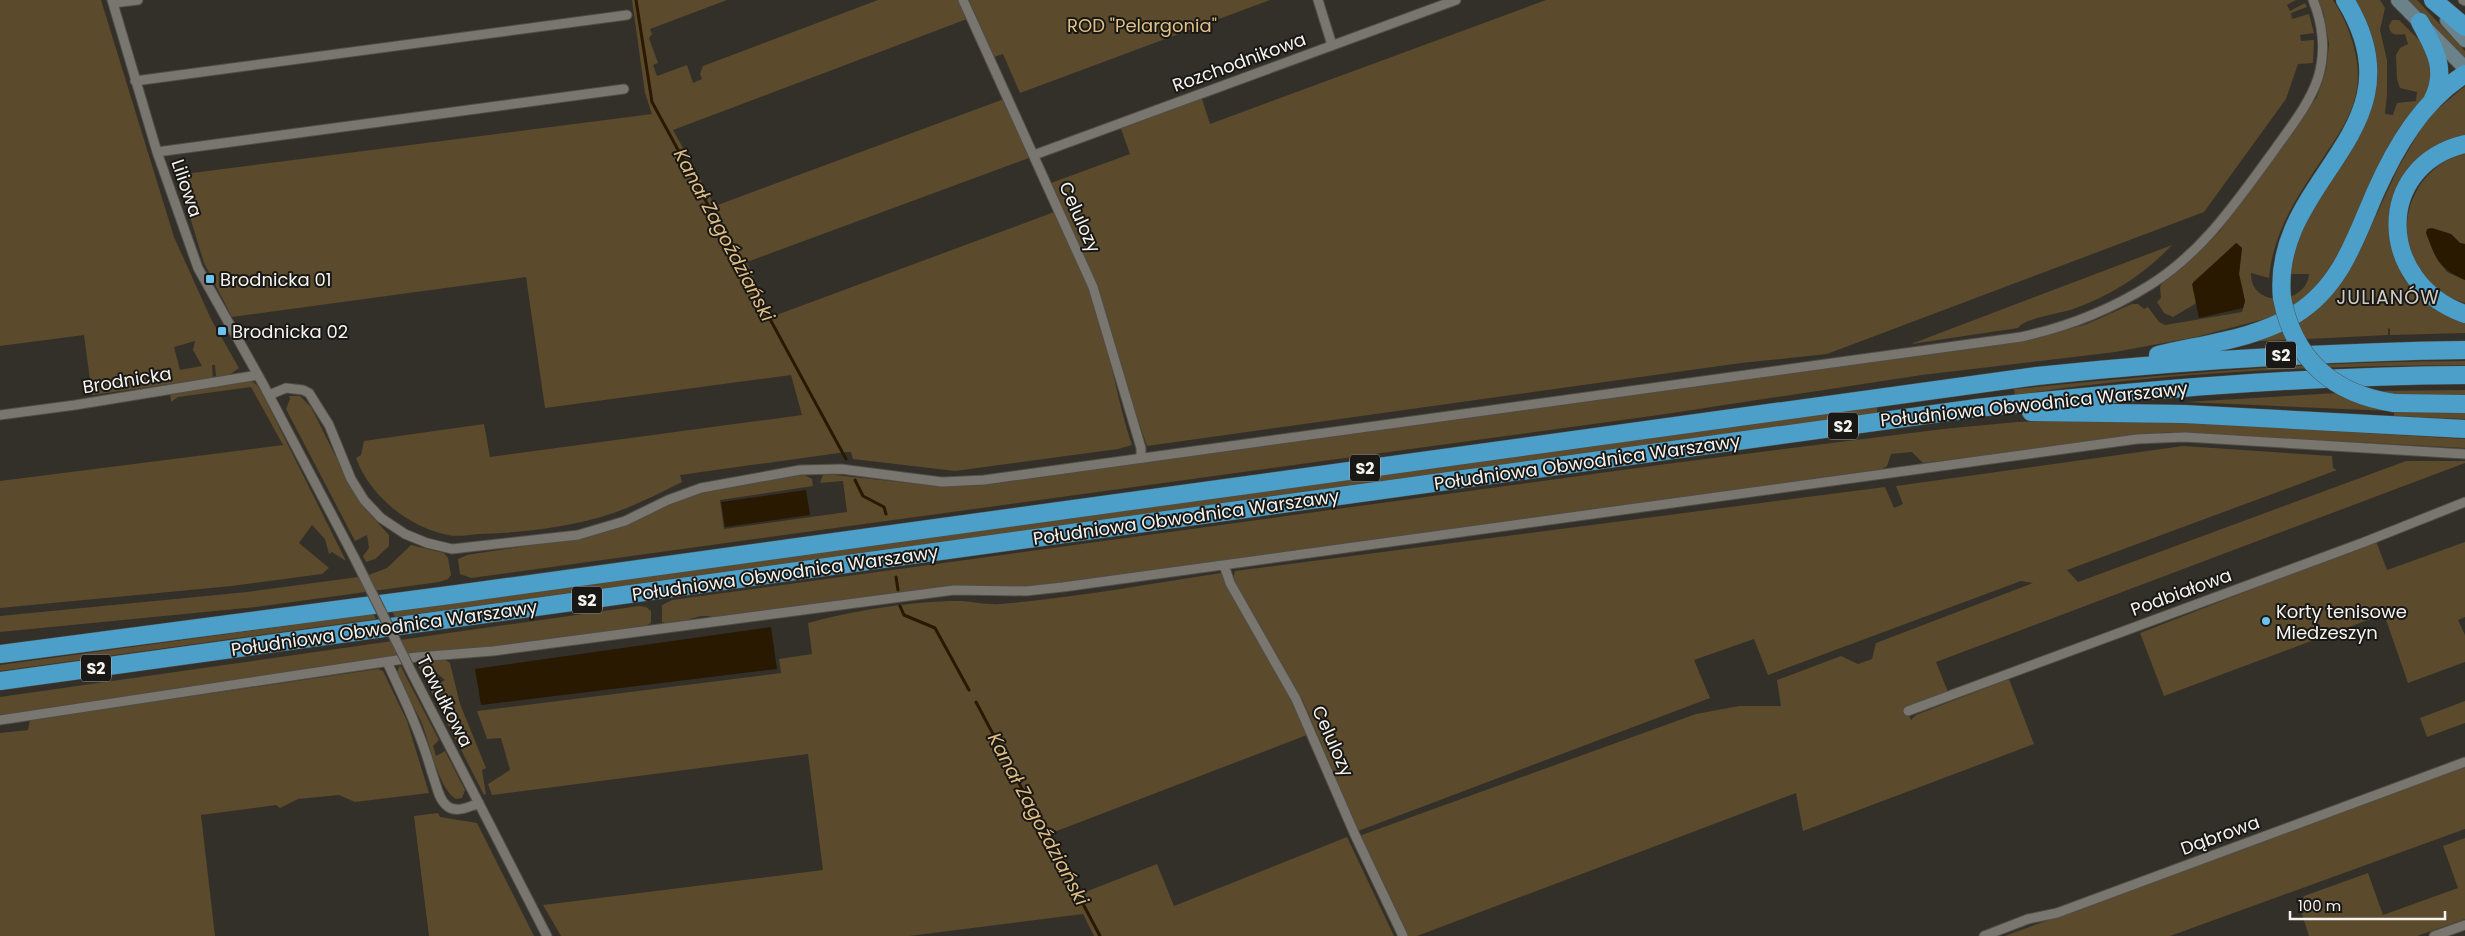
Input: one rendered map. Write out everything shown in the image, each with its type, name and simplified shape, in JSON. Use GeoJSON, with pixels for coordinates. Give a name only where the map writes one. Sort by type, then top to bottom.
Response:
{"type":"FeatureCollection","features":[{"type":"Feature","properties":{"kind":"highway"},"geometry":{"type":"LineString","coordinates":[[2345,0],[2364,42],[2368,74],[2366,94],[2360,116],[2350,137],[2304,206],[2288,237],[2281,271],[2282,298],[2293,335],[2316,368],[2336,384],[2354,394],[2394,403],[2465,404]]}},
{"type":"Feature","properties":{"kind":"highway"},"geometry":{"type":"LineString","coordinates":[[2433,0],[2465,27]]}},
{"type":"Feature","properties":{"kind":"highway"},"geometry":{"type":"LineString","coordinates":[[2420,22],[2436,51],[2440,66],[2439,85],[2431,104]]}},
{"type":"Feature","properties":{"kind":"highway"},"geometry":{"type":"LineString","coordinates":[[2097,370],[2256,331],[2281,322],[2307,306],[2326,289],[2344,265],[2396,151],[2411,127],[2431,104],[2465,74]]}},
{"type":"Feature","properties":{"kind":"highway"},"geometry":{"type":"LineString","coordinates":[[2465,144],[2440,154],[2418,172],[2403,197],[2398,227],[2403,258],[2416,281],[2438,301],[2465,314]]}},
{"type":"Feature","properties":{"kind":"highway","name":"Południowa Obwodnica Warszawy"},"geometry":{"type":"LineString","coordinates":[[0,654],[487,590],[1938,388],[2097,370],[2274,356],[2465,350]]}},
{"type":"Feature","properties":{"kind":"highway","name":"Południowa Obwodnica Warszawy"},"geometry":{"type":"LineString","coordinates":[[0,681],[1977,408],[2197,386],[2371,377],[2465,375]]}},
{"type":"Feature","properties":{"kind":"highway"},"geometry":{"type":"LineString","coordinates":[[1977,408],[2038,412],[2184,414],[2465,429]]}},
{"type":"Feature","properties":{"kind":"main road"},"geometry":{"type":"LineString","coordinates":[[2398,0],[2465,68]]}},
{"type":"Feature","properties":{"kind":"main road"},"geometry":{"type":"LineString","coordinates":[[2427,0],[2465,40]]}},
{"type":"Feature","properties":{"kind":"street"},"geometry":{"type":"LineString","coordinates":[[112,2],[138,0]]}},
{"type":"Feature","properties":{"kind":"street","name":"Celulozy"},"geometry":{"type":"LineString","coordinates":[[963,0],[1093,287],[1141,448],[1142,457]]}},
{"type":"Feature","properties":{"kind":"street"},"geometry":{"type":"LineString","coordinates":[[1318,0],[1332,45]]}},
{"type":"Feature","properties":{"kind":"street","name":"Rozchodnikowa"},"geometry":{"type":"LineString","coordinates":[[1034,156],[1456,0]]}},
{"type":"Feature","properties":{"kind":"street"},"geometry":{"type":"LineString","coordinates":[[269,395],[286,388],[303,390],[309,393],[329,425],[351,479],[375,512],[405,534],[427,543],[452,548],[578,535],[625,521],[676,497],[701,488],[800,470],[841,469],[933,481],[962,482],[2020,337],[2057,328],[2092,316],[2152,284],[2198,248],[2222,220],[2287,132],[2312,92],[2320,68],[2322,36],[2312,0]]}},
{"type":"Feature","properties":{"kind":"street","name":"Liliowa"},"geometry":{"type":"LineString","coordinates":[[112,2],[135,81],[198,268],[258,375]]}},
{"type":"Feature","properties":{"kind":"street"},"geometry":{"type":"LineString","coordinates":[[135,81],[627,15]]}},
{"type":"Feature","properties":{"kind":"street"},"geometry":{"type":"LineString","coordinates":[[158,152],[624,89]]}},
{"type":"Feature","properties":{"kind":"street","name":"Tawułkowa"},"geometry":{"type":"LineString","coordinates":[[258,375],[354,557],[547,936]]}},
{"type":"Feature","properties":{"kind":"street","name":"Brodnicka"},"geometry":{"type":"LineString","coordinates":[[0,415],[76,405],[258,375]]}},
{"type":"Feature","properties":{"kind":"street"},"geometry":{"type":"LineString","coordinates":[[0,720],[433,655],[493,652],[954,590],[1026,591],[2137,439],[2185,437],[2465,454]]}},
{"type":"Feature","properties":{"kind":"street","name":"Podbiałowa"},"geometry":{"type":"LineString","coordinates":[[1908,711],[2354,546],[2465,502]]}},
{"type":"Feature","properties":{"kind":"street","name":"Celulozy"},"geometry":{"type":"LineString","coordinates":[[1224,565],[1230,583],[1296,699],[1355,835],[1402,936]]}},
{"type":"Feature","properties":{"kind":"street"},"geometry":{"type":"LineString","coordinates":[[387,662],[421,738],[439,795],[446,806],[464,809],[479,803]]}},
{"type":"Feature","properties":{"kind":"street","name":"Dąbrowa"},"geometry":{"type":"LineString","coordinates":[[1984,936],[2028,919],[2057,913],[2465,762]]}},
{"type":"Feature","properties":{"kind":"street"},"geometry":{"type":"LineString","coordinates":[[2434,936],[2465,925]]}},
{"type":"Feature","properties":{"kind":"green space"},"geometry":{"type":"Polygon","coordinates":[[[0,0],[101,0],[174,237],[211,319],[239,368],[229,375],[216,377],[215,365],[212,365],[213,378],[92,395],[84,335],[0,346],[0,0]],[[195,341],[174,347],[180,370],[202,366],[193,350],[195,341]]]}},
{"type":"Feature","properties":{"kind":"green space"},"geometry":{"type":"Polygon","coordinates":[[[632,0],[727,0],[650,29],[652,34],[649,38],[658,63],[653,65],[657,76],[687,65],[693,83],[702,79],[700,74],[703,66],[878,0],[959,0],[967,19],[673,130],[715,206],[1004,99],[1029,158],[747,262],[771,317],[1057,211],[1093,298],[1132,445],[1118,449],[955,471],[853,459],[851,452],[846,452],[680,475],[682,482],[641,502],[610,514],[573,524],[515,532],[448,535],[419,525],[392,508],[371,485],[362,472],[356,458],[361,455],[364,441],[484,424],[490,457],[802,415],[791,375],[545,408],[526,277],[232,317],[204,263],[177,175],[652,114],[645,93],[632,0]]]}},
{"type":"Feature","properties":{"kind":"green space","name":"ROD \"Pelargonia\""},"geometry":{"type":"Polygon","coordinates":[[[969,0],[1270,0],[1020,93],[1003,54],[994,57],[969,0]]]}},
{"type":"Feature","properties":{"kind":"green space"},"geometry":{"type":"Polygon","coordinates":[[[1546,0],[2296,0],[2287,5],[2290,11],[2305,3],[2307,7],[2291,13],[2292,19],[2309,14],[2314,33],[2300,35],[2301,41],[2314,40],[2313,63],[2298,64],[2286,99],[2204,212],[1827,354],[1741,363],[1147,446],[1120,368],[1096,283],[1051,183],[1130,154],[1120,126],[1201,96],[1210,124],[1546,0]]]}},
{"type":"Feature","properties":{"kind":"green space"},"geometry":{"type":"Polygon","coordinates":[[[2318,0],[2333,0],[2350,33],[2358,70],[2356,94],[2351,111],[2342,128],[2288,215],[2271,261],[2269,278],[2251,273],[2253,285],[2259,293],[2279,299],[2290,297],[2299,292],[2306,284],[2309,274],[2290,274],[2300,237],[2316,204],[2355,143],[2370,112],[2377,79],[2373,42],[2355,0],[2380,0],[2385,8],[2380,30],[2387,60],[2385,114],[2393,115],[2397,103],[2416,101],[2417,92],[2400,88],[2397,79],[2396,55],[2400,48],[2408,44],[2405,34],[2397,35],[2391,32],[2389,26],[2392,20],[2399,20],[2425,46],[2433,63],[2430,90],[2396,135],[2378,166],[2340,253],[2318,288],[2276,316],[2196,337],[2115,352],[1922,375],[1659,415],[471,578],[460,574],[458,559],[467,555],[596,535],[691,495],[747,482],[804,475],[812,479],[813,486],[720,500],[724,529],[847,512],[843,481],[820,483],[823,475],[826,474],[936,486],[976,486],[2031,340],[2087,324],[2132,304],[2138,304],[2144,309],[2148,307],[2159,322],[2165,325],[2242,312],[2245,301],[2239,274],[2242,248],[2237,243],[2193,282],[2193,290],[2197,300],[2195,304],[2173,317],[2164,313],[2157,302],[2161,298],[2160,287],[2163,282],[2191,260],[2220,231],[2317,97],[2326,70],[2329,44],[2324,14],[2318,0]]]}},
{"type":"Feature","properties":{"kind":"green space"},"geometry":{"type":"Polygon","coordinates":[[[2408,0],[2417,0],[2465,51],[2465,59],[2408,0]]]}},
{"type":"Feature","properties":{"kind":"green space"},"geometry":{"type":"Polygon","coordinates":[[[2465,86],[2465,137],[2445,142],[2432,149],[2390,228],[2395,259],[2403,277],[2413,290],[2439,310],[2465,320],[2465,333],[2390,335],[2390,329],[2388,328],[2388,335],[2244,342],[2330,295],[2346,276],[2357,257],[2398,168],[2419,132],[2435,111],[2465,86]]]}},
{"type":"Feature","properties":{"kind":"green space"},"geometry":{"type":"Polygon","coordinates":[[[2465,154],[2465,244],[2460,243],[2451,234],[2434,253],[2447,272],[2465,280],[2465,303],[2439,291],[2427,282],[2418,271],[2410,254],[2407,236],[2412,200],[2421,184],[2432,171],[2447,160],[2465,154]]]}},
{"type":"Feature","properties":{"kind":"green space"},"geometry":{"type":"Polygon","coordinates":[[[2172,245],[2151,265],[2128,282],[2103,297],[2076,308],[2036,318],[2022,324],[2018,328],[1911,344],[2172,245]]]}},
{"type":"Feature","properties":{"kind":"green space"},"geometry":{"type":"Polygon","coordinates":[[[2465,361],[2465,365],[2296,369],[2183,376],[2071,387],[2015,395],[2014,389],[2295,366],[2465,361]]]}},
{"type":"Feature","properties":{"kind":"green space"},"geometry":{"type":"Polygon","coordinates":[[[250,380],[257,385],[263,395],[346,561],[332,552],[329,554],[325,539],[312,525],[299,543],[329,568],[322,574],[232,586],[0,608],[0,481],[283,445],[251,387],[178,397],[171,402],[170,394],[250,380]]]}},
{"type":"Feature","properties":{"kind":"green space"},"geometry":{"type":"Polygon","coordinates":[[[2465,390],[2465,397],[2394,403],[2390,411],[2185,402],[2372,391],[2465,390]]]}},
{"type":"Feature","properties":{"kind":"green space"},"geometry":{"type":"Polygon","coordinates":[[[289,396],[300,396],[311,407],[358,501],[389,535],[389,546],[375,559],[366,562],[363,556],[369,548],[367,535],[355,541],[286,409],[290,399],[289,396]]]}},
{"type":"Feature","properties":{"kind":"green space"},"geometry":{"type":"Polygon","coordinates":[[[1877,407],[1877,413],[395,617],[392,611],[1877,407]]]}},
{"type":"Feature","properties":{"kind":"green space"},"geometry":{"type":"Polygon","coordinates":[[[2394,412],[2465,412],[2465,419],[2394,416],[2394,412]]]}},
{"type":"Feature","properties":{"kind":"green space"},"geometry":{"type":"Polygon","coordinates":[[[2092,419],[2150,420],[2465,439],[2465,448],[2168,432],[1923,463],[1912,452],[1891,454],[1887,466],[1882,469],[1026,588],[929,589],[715,618],[701,616],[675,624],[662,622],[662,605],[672,600],[1666,464],[1943,429],[2017,422],[2092,419]]]}},
{"type":"Feature","properties":{"kind":"green space"},"geometry":{"type":"Polygon","coordinates":[[[2183,446],[2332,456],[2333,468],[2337,470],[2067,570],[2078,582],[2406,461],[2465,461],[2465,463],[1936,662],[1948,692],[1906,709],[1911,720],[1916,715],[2009,679],[2034,744],[1803,831],[1796,793],[1417,936],[1406,936],[1359,836],[1696,714],[1739,706],[1781,706],[1777,680],[1841,656],[1858,664],[1872,659],[1876,643],[2033,583],[2021,581],[1768,675],[1754,639],[1694,660],[1710,698],[1358,831],[1303,701],[1233,579],[1235,571],[1885,487],[1894,508],[1903,504],[1896,486],[2183,446]]]}},
{"type":"Feature","properties":{"kind":"green space","name":"Korty tenisowe Miedzeszyn"},"geometry":{"type":"Polygon","coordinates":[[[2376,541],[2387,570],[2465,542],[2465,617],[2458,620],[2465,635],[2465,662],[2408,683],[2384,614],[2164,696],[2140,633],[2376,541]]]}},
{"type":"Feature","properties":{"kind":"green space"},"geometry":{"type":"Polygon","coordinates":[[[411,545],[444,553],[448,558],[451,575],[448,579],[439,582],[256,607],[0,632],[0,616],[247,592],[366,576],[387,568],[411,545]]]}},
{"type":"Feature","properties":{"kind":"green space"},"geometry":{"type":"Polygon","coordinates":[[[1221,573],[1301,715],[1307,735],[1049,834],[1080,894],[1157,864],[1174,906],[1347,837],[1394,936],[1094,936],[1083,914],[909,936],[561,936],[543,905],[823,870],[808,754],[492,795],[488,784],[510,770],[501,738],[487,739],[477,711],[781,673],[779,659],[812,654],[808,623],[864,611],[926,602],[962,601],[995,604],[1028,601],[1221,573]]]}},
{"type":"Feature","properties":{"kind":"green space"},"geometry":{"type":"Polygon","coordinates":[[[639,606],[646,607],[651,611],[651,623],[644,627],[469,650],[412,653],[0,715],[0,697],[639,606]]]}},
{"type":"Feature","properties":{"kind":"green space"},"geometry":{"type":"Polygon","coordinates":[[[373,614],[376,619],[0,671],[0,665],[373,614]]]}},
{"type":"Feature","properties":{"kind":"green space"},"geometry":{"type":"Polygon","coordinates":[[[444,659],[450,663],[460,704],[486,768],[482,770],[486,794],[484,795],[430,689],[445,680],[434,671],[421,672],[416,661],[444,659]]]}},
{"type":"Feature","properties":{"kind":"green space"},"geometry":{"type":"Polygon","coordinates":[[[400,665],[439,740],[433,746],[436,756],[445,751],[465,790],[462,798],[456,799],[450,794],[439,775],[421,721],[397,672],[400,665]]]}},
{"type":"Feature","properties":{"kind":"green space"},"geometry":{"type":"Polygon","coordinates":[[[378,669],[383,671],[407,721],[429,793],[355,802],[339,795],[298,799],[280,808],[276,805],[201,815],[215,936],[0,936],[0,733],[28,730],[30,720],[378,669]]]}},
{"type":"Feature","properties":{"kind":"green space"},"geometry":{"type":"Polygon","coordinates":[[[2465,701],[2465,723],[2427,737],[2420,718],[2465,701]]]}},
{"type":"Feature","properties":{"kind":"green space"},"geometry":{"type":"Polygon","coordinates":[[[2465,766],[2465,829],[2170,936],[2005,936],[2465,766]]]}},
{"type":"Feature","properties":{"kind":"green space"},"geometry":{"type":"Polygon","coordinates":[[[438,813],[440,817],[477,823],[534,936],[429,936],[414,816],[438,813]]]}},
{"type":"Feature","properties":{"kind":"green space"},"geometry":{"type":"Polygon","coordinates":[[[2465,838],[2465,919],[2417,936],[2309,936],[2299,905],[2304,896],[2368,873],[2383,915],[2458,888],[2443,846],[2465,838]]]}},
{"type":"Feature","properties":{"kind":"shaded area"},"geometry":{"type":"Polygon","coordinates":[[[2432,228],[2451,234],[2460,243],[2465,244],[2465,280],[2443,267],[2439,262],[2426,233],[2427,229],[2432,228]]]}},
{"type":"Feature","properties":{"kind":"shaded area"},"geometry":{"type":"Polygon","coordinates":[[[2236,243],[2242,248],[2239,274],[2245,301],[2243,308],[2199,318],[2192,284],[2236,243]]]}},
{"type":"Feature","properties":{"kind":"shaded area"},"geometry":{"type":"Polygon","coordinates":[[[806,490],[810,515],[725,527],[721,502],[806,490]]]}},
{"type":"Feature","properties":{"kind":"shaded area"},"geometry":{"type":"Polygon","coordinates":[[[771,627],[777,669],[481,705],[475,669],[771,627]]]}},
{"type":"Feature","properties":{"kind":"waterway","name":"Kanał Zagoździański"},"geometry":{"type":"LineString","coordinates":[[636,0],[652,102],[846,459]]}},
{"type":"Feature","properties":{"kind":"waterway","name":"Kanał Zagoździański"},"geometry":{"type":"LineString","coordinates":[[855,480],[863,496],[884,507],[886,514]]}},
{"type":"Feature","properties":{"kind":"waterway","name":"Kanał Zagoździański"},"geometry":{"type":"LineString","coordinates":[[896,577],[898,590]]}},
{"type":"Feature","properties":{"kind":"waterway","name":"Kanał Zagoździański"},"geometry":{"type":"LineString","coordinates":[[900,606],[904,615],[935,628],[969,690]]}},
{"type":"Feature","properties":{"kind":"waterway","name":"Kanał Zagoździański"},"geometry":{"type":"LineString","coordinates":[[976,702],[1100,936]]}},
{"type":"Feature","properties":{"kind":"place","name":"Brodnicka 01"},"geometry":{"type":"Point","coordinates":[210,279]}},
{"type":"Feature","properties":{"kind":"place","name":"Brodnicka 02"},"geometry":{"type":"Point","coordinates":[222,331]}},
{"type":"Feature","properties":{"kind":"place","name":"Korty tenisowe Miedzeszyn"},"geometry":{"type":"Point","coordinates":[2266,621]}},
{"type":"Feature","properties":{"kind":"district","name":"JULIANÓW"},"geometry":{"type":"Point","coordinates":[2388,297]}}]}
